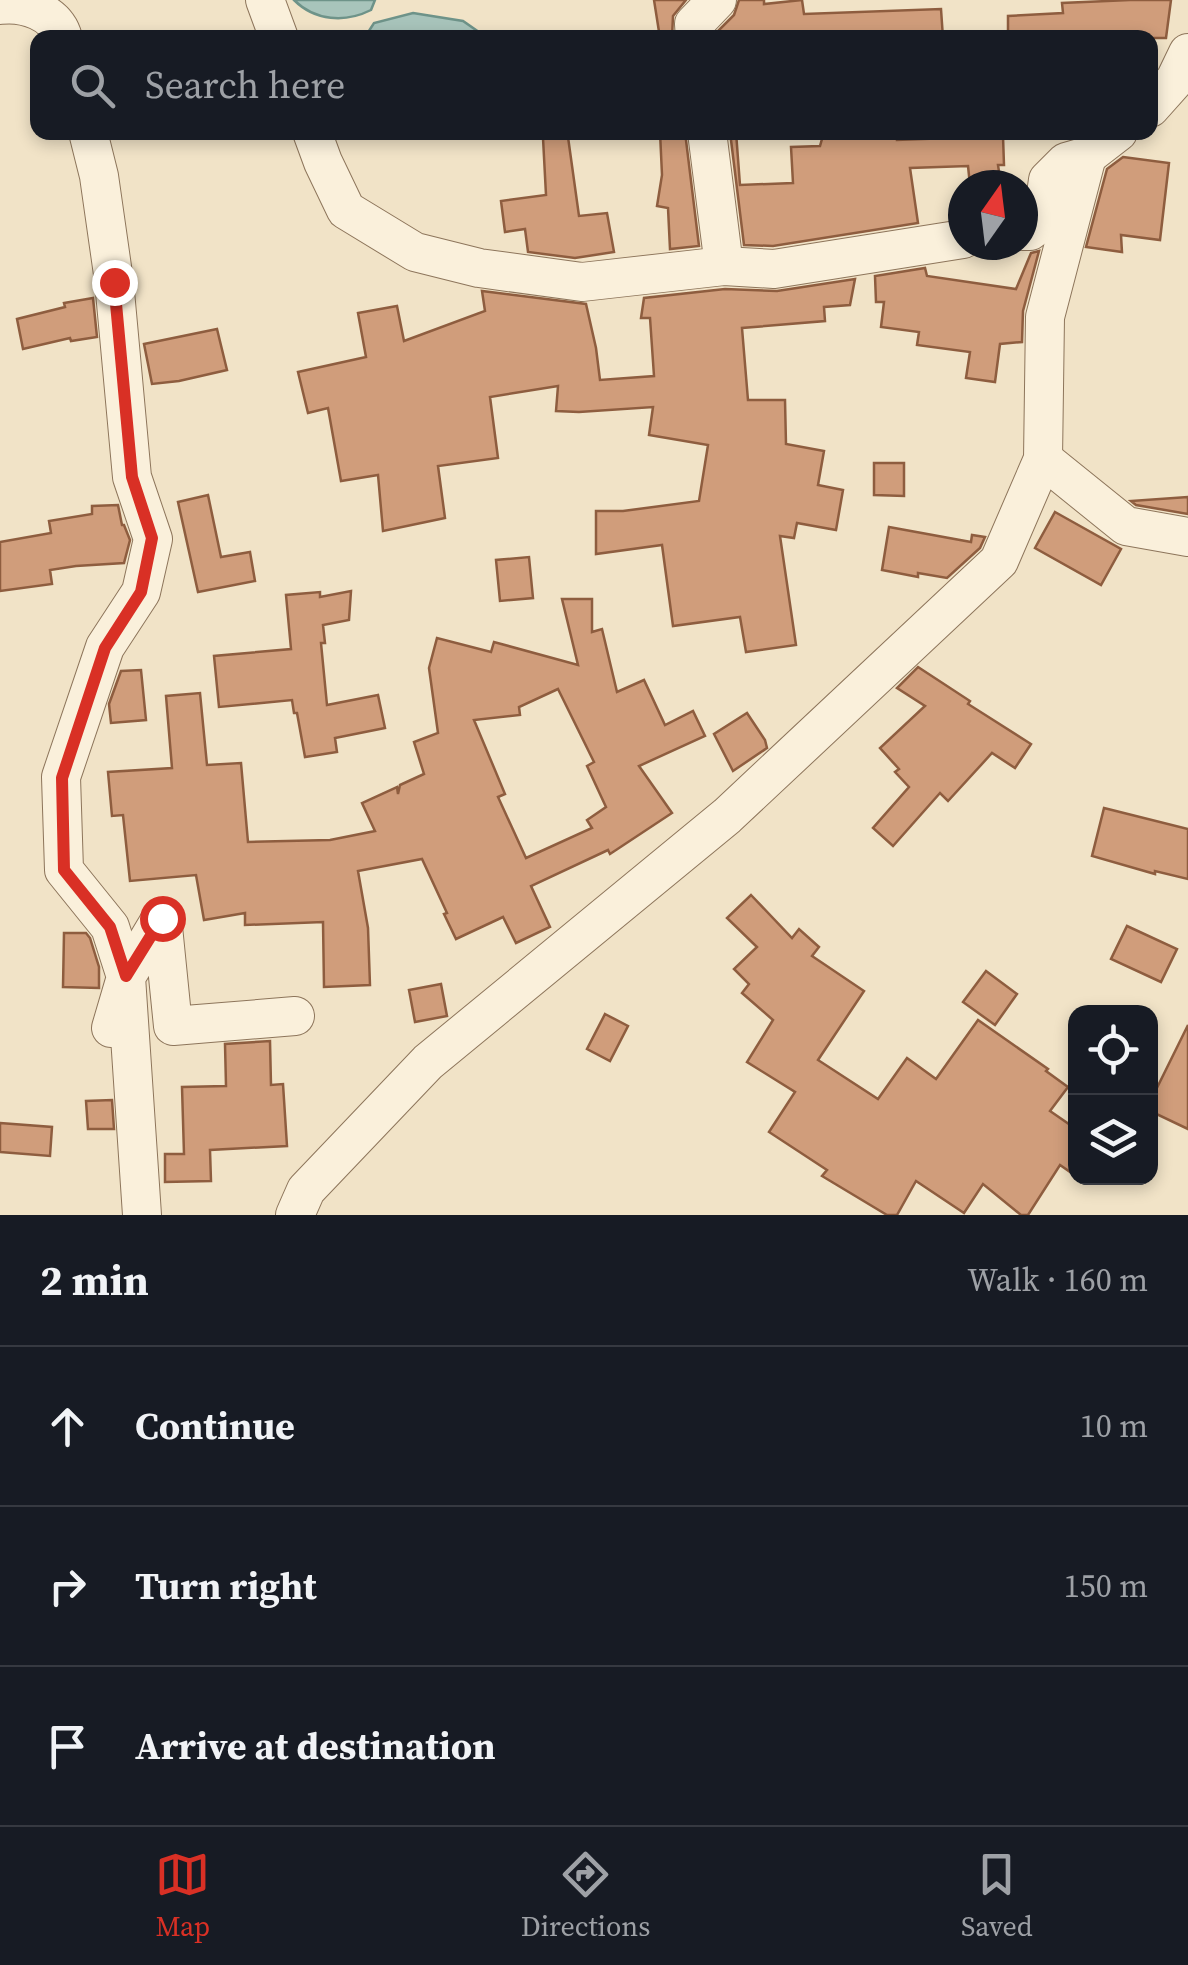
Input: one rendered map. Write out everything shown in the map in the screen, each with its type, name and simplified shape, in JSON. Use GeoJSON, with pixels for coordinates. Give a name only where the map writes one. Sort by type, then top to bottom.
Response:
{"type":"FeatureCollection","features":[{"type":"Feature","properties":{"kind":"street"},"geometry":{"type":"LineString","coordinates":[[266,0],[276,30]]}},
{"type":"Feature","properties":{"kind":"street"},"geometry":{"type":"LineString","coordinates":[[695,30],[694,24],[717,0]]}},
{"type":"Feature","properties":{"kind":"street"},"geometry":{"type":"LineString","coordinates":[[0,5],[13,4],[43,12],[61,30]]}},
{"type":"Feature","properties":{"kind":"street"},"geometry":{"type":"LineString","coordinates":[[1158,99],[1175,80],[1188,53]]}},
{"type":"Feature","properties":{"kind":"street"},"geometry":{"type":"LineString","coordinates":[[90,140],[114,282],[132,477],[152,538],[141,592],[105,648],[62,778],[64,870],[110,927],[126,976],[142,1215]]}},
{"type":"Feature","properties":{"kind":"street"},"geometry":{"type":"LineString","coordinates":[[315,140],[346,210],[415,252],[479,268],[582,282],[724,266],[774,268],[948,240]]}},
{"type":"Feature","properties":{"kind":"street"},"geometry":{"type":"LineString","coordinates":[[709,140],[724,266]]}},
{"type":"Feature","properties":{"kind":"street"},"geometry":{"type":"LineString","coordinates":[[1038,225],[1042,222],[1048,180],[1066,162],[1087,156],[1108,140]]}},
{"type":"Feature","properties":{"kind":"street"},"geometry":{"type":"LineString","coordinates":[[295,1215],[306,1190],[428,1062],[727,816],[999,561],[1042,459],[1046,316],[1087,156]]}},
{"type":"Feature","properties":{"kind":"street"},"geometry":{"type":"LineString","coordinates":[[1042,459],[1126,526],[1188,537]]}},
{"type":"Feature","properties":{"kind":"street"},"geometry":{"type":"LineString","coordinates":[[111,1028],[126,976],[162,918],[173,1026],[295,1016]]}},
{"type":"Feature","properties":{"kind":"water"},"geometry":{"type":"Polygon","coordinates":[[[294,0],[375,0],[371,10],[331,18],[311,12],[294,0]]]}},
{"type":"Feature","properties":{"kind":"water"},"geometry":{"type":"Polygon","coordinates":[[[413,13],[463,21],[476,30],[370,30],[374,23],[413,13]]]}},
{"type":"Feature","properties":{"kind":"building"},"geometry":{"type":"Polygon","coordinates":[[[654,0],[686,0],[673,16],[672,30],[659,30],[654,0]]]}},
{"type":"Feature","properties":{"kind":"building"},"geometry":{"type":"Polygon","coordinates":[[[739,0],[764,0],[764,4],[802,0],[804,14],[941,9],[942,30],[719,30],[734,15],[739,0]]]}},
{"type":"Feature","properties":{"kind":"building"},"geometry":{"type":"Polygon","coordinates":[[[1171,0],[1166,38],[1158,38],[1158,30],[1008,30],[1008,16],[1063,13],[1062,3],[1171,0]]]}},
{"type":"Feature","properties":{"kind":"building"},"geometry":{"type":"Polygon","coordinates":[[[543,140],[568,140],[579,216],[607,213],[614,252],[575,258],[528,252],[525,229],[505,232],[501,201],[546,195],[543,140]]]}},
{"type":"Feature","properties":{"kind":"building"},"geometry":{"type":"Polygon","coordinates":[[[660,140],[686,140],[699,246],[670,249],[668,208],[657,206],[662,175],[660,140]]]}},
{"type":"Feature","properties":{"kind":"building"},"geometry":{"type":"Polygon","coordinates":[[[731,140],[737,140],[740,185],[793,183],[791,147],[820,146],[822,140],[1003,140],[1004,165],[998,165],[999,170],[968,170],[968,166],[910,168],[918,223],[773,246],[744,245],[731,140]]]}},
{"type":"Feature","properties":{"kind":"building"},"geometry":{"type":"Polygon","coordinates":[[[1123,157],[1169,163],[1160,240],[1121,235],[1122,252],[1086,247],[1107,169],[1123,157]]]}},
{"type":"Feature","properties":{"kind":"building"},"geometry":{"type":"Polygon","coordinates":[[[1028,260],[1037,260],[1023,311],[1022,342],[1000,344],[995,382],[966,378],[970,352],[917,345],[919,332],[881,327],[884,302],[876,302],[875,276],[925,268],[927,276],[1016,289],[1028,260]]]}},
{"type":"Feature","properties":{"kind":"building"},"geometry":{"type":"Polygon","coordinates":[[[855,279],[850,305],[824,307],[825,321],[742,328],[748,400],[785,400],[786,444],[824,451],[818,485],[843,490],[836,530],[797,523],[794,538],[780,536],[796,645],[746,652],[740,617],[673,626],[662,545],[596,554],[596,511],[699,501],[708,445],[649,435],[653,407],[556,411],[558,386],[490,397],[498,458],[438,466],[445,518],[383,531],[378,475],[341,481],[328,408],[308,413],[298,372],[366,357],[358,313],[397,306],[404,341],[485,311],[482,291],[586,304],[600,380],[654,376],[650,318],[641,318],[644,298],[725,289],[777,291],[855,279]]]}},
{"type":"Feature","properties":{"kind":"building"},"geometry":{"type":"Polygon","coordinates":[[[93,298],[97,337],[71,341],[70,338],[23,349],[17,319],[93,298]]]}},
{"type":"Feature","properties":{"kind":"building"},"geometry":{"type":"Polygon","coordinates":[[[217,329],[227,370],[152,384],[144,344],[217,329]]]}},
{"type":"Feature","properties":{"kind":"building"},"geometry":{"type":"Polygon","coordinates":[[[874,463],[904,463],[904,496],[874,495],[874,463]]]}},
{"type":"Feature","properties":{"kind":"building"},"geometry":{"type":"Polygon","coordinates":[[[208,495],[221,557],[250,552],[255,581],[198,592],[178,502],[208,495]]]}},
{"type":"Feature","properties":{"kind":"building"},"geometry":{"type":"Polygon","coordinates":[[[1188,497],[1188,514],[1131,501],[1188,497]]]}},
{"type":"Feature","properties":{"kind":"building"},"geometry":{"type":"Polygon","coordinates":[[[118,505],[130,540],[124,563],[50,570],[52,584],[0,591],[0,542],[51,533],[49,521],[92,514],[92,506],[118,505]]]}},
{"type":"Feature","properties":{"kind":"building"},"geometry":{"type":"Polygon","coordinates":[[[1055,512],[1121,549],[1101,585],[1035,548],[1055,512]]]}},
{"type":"Feature","properties":{"kind":"building"},"geometry":{"type":"Polygon","coordinates":[[[889,527],[971,542],[972,535],[985,537],[980,548],[947,578],[918,573],[918,577],[882,570],[889,527]]]}},
{"type":"Feature","properties":{"kind":"building"},"geometry":{"type":"Polygon","coordinates":[[[529,557],[533,598],[500,601],[496,560],[529,557]]]}},
{"type":"Feature","properties":{"kind":"building"},"geometry":{"type":"Polygon","coordinates":[[[351,591],[349,620],[323,625],[327,705],[378,695],[385,728],[335,738],[337,752],[305,757],[292,700],[219,707],[214,656],[291,649],[286,595],[320,592],[320,597],[351,591]]]}},
{"type":"Feature","properties":{"kind":"building"},"geometry":{"type":"Polygon","coordinates":[[[562,599],[592,599],[592,632],[602,629],[617,692],[644,680],[665,725],[693,711],[705,736],[639,766],[672,813],[610,854],[608,850],[531,886],[550,927],[516,943],[503,917],[456,939],[422,859],[358,871],[368,928],[370,985],[324,987],[323,922],[245,925],[245,913],[204,920],[196,875],[130,881],[123,815],[112,816],[108,772],[172,768],[166,696],[200,693],[207,765],[241,763],[248,842],[330,840],[375,831],[362,803],[397,787],[398,794],[400,785],[424,774],[414,742],[438,733],[429,668],[437,638],[491,652],[494,642],[578,665],[562,599]],[[558,689],[519,707],[520,715],[474,720],[505,794],[498,797],[526,858],[592,828],[587,820],[606,807],[587,766],[594,762],[558,689]]]}},
{"type":"Feature","properties":{"kind":"building"},"geometry":{"type":"Polygon","coordinates":[[[918,667],[1031,744],[1015,768],[992,753],[948,801],[940,793],[893,846],[873,828],[909,787],[880,748],[925,706],[897,688],[918,667]]]}},
{"type":"Feature","properties":{"kind":"building"},"geometry":{"type":"Polygon","coordinates":[[[141,670],[146,720],[111,723],[109,704],[121,671],[141,670]]]}},
{"type":"Feature","properties":{"kind":"building"},"geometry":{"type":"Polygon","coordinates":[[[747,713],[767,748],[733,771],[714,734],[747,713]]]}},
{"type":"Feature","properties":{"kind":"building"},"geometry":{"type":"Polygon","coordinates":[[[1104,808],[1188,829],[1188,879],[1092,856],[1104,808]]]}},
{"type":"Feature","properties":{"kind":"building"},"geometry":{"type":"Polygon","coordinates":[[[751,895],[792,938],[799,929],[819,947],[812,956],[864,991],[818,1060],[878,1099],[907,1058],[936,1079],[978,1020],[1048,1069],[1068,1087],[1050,1111],[1068,1123],[1068,1170],[1060,1165],[1028,1215],[1021,1215],[983,1184],[964,1213],[916,1181],[897,1215],[887,1215],[822,1176],[827,1170],[769,1132],[795,1092],[747,1062],[773,1020],[742,993],[749,984],[734,969],[757,947],[727,918],[751,895]]]}},
{"type":"Feature","properties":{"kind":"building"},"geometry":{"type":"Polygon","coordinates":[[[1127,926],[1177,949],[1161,982],[1111,959],[1127,926]]]}},
{"type":"Feature","properties":{"kind":"building"},"geometry":{"type":"Polygon","coordinates":[[[64,933],[86,933],[90,938],[99,967],[99,988],[63,987],[64,933]]]}},
{"type":"Feature","properties":{"kind":"building"},"geometry":{"type":"Polygon","coordinates":[[[986,971],[1017,994],[995,1025],[963,1002],[986,971]]]}},
{"type":"Feature","properties":{"kind":"building"},"geometry":{"type":"Polygon","coordinates":[[[441,984],[447,1016],[415,1022],[409,990],[441,984]]]}},
{"type":"Feature","properties":{"kind":"building"},"geometry":{"type":"Polygon","coordinates":[[[605,1014],[628,1026],[610,1061],[587,1049],[605,1014]]]}},
{"type":"Feature","properties":{"kind":"building"},"geometry":{"type":"Polygon","coordinates":[[[1188,1025],[1188,1129],[1158,1115],[1158,1086],[1188,1025]]]}},
{"type":"Feature","properties":{"kind":"building"},"geometry":{"type":"Polygon","coordinates":[[[270,1041],[271,1085],[283,1084],[287,1146],[210,1150],[211,1181],[165,1182],[165,1154],[184,1154],[182,1087],[226,1086],[225,1044],[270,1041]]]}},
{"type":"Feature","properties":{"kind":"building"},"geometry":{"type":"Polygon","coordinates":[[[112,1100],[114,1129],[88,1129],[86,1101],[112,1100]]]}},
{"type":"Feature","properties":{"kind":"building"},"geometry":{"type":"Polygon","coordinates":[[[0,1123],[52,1127],[50,1156],[0,1152],[0,1123]]]}},
{"type":"Feature","properties":{"kind":"route"},"geometry":{"type":"LineString","coordinates":[[114,282],[132,477],[152,538],[141,592],[105,648],[62,778],[64,870],[110,927],[126,976],[162,918]]}}]}
